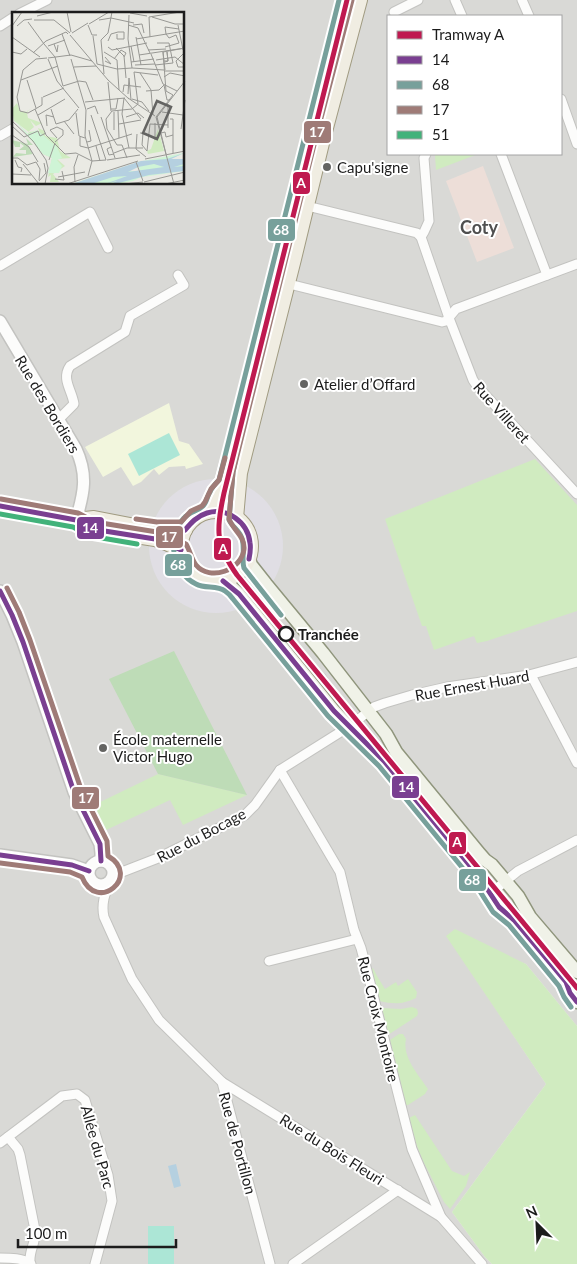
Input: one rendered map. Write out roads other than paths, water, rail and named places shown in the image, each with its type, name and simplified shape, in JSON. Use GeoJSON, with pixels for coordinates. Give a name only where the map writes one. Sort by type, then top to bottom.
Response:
{"type":"FeatureCollection","features":[{"type":"Feature","properties":{"kind":"main road"},"geometry":{"type":"LineString","coordinates":[[236,518],[240,473],[347,0]]}},
{"type":"Feature","properties":{"kind":"main road"},"geometry":{"type":"LineString","coordinates":[[207,512],[212,506],[217,493],[226,484],[282,283],[307,206],[360,0]]}},
{"type":"Feature","properties":{"kind":"main road"},"geometry":{"type":"LineString","coordinates":[[0,506],[76,520],[94,518],[156,530],[185,530]]}},
{"type":"Feature","properties":{"kind":"main road"},"geometry":{"type":"LineString","coordinates":[[207,512],[222,512],[236,518],[246,527],[251,539],[251,552],[246,565],[236,576],[223,581],[214,582],[206,580],[192,572],[183,558],[181,550],[181,543],[188,525],[196,517],[207,512]]}},
{"type":"Feature","properties":{"kind":"main road"},"geometry":{"type":"LineString","coordinates":[[76,520],[92,529],[155,539],[166,542],[181,550]]}},
{"type":"Feature","properties":{"kind":"main road"},"geometry":{"type":"LineString","coordinates":[[249,558],[251,565],[386,734],[396,752],[485,860],[506,880],[530,917],[577,972]]}},
{"type":"Feature","properties":{"kind":"main road"},"geometry":{"type":"LineString","coordinates":[[223,581],[239,594],[334,710],[384,761],[491,893],[494,900],[514,920],[566,982],[570,993],[577,1002]]}},
{"type":"Feature","properties":{"kind":"street"},"geometry":{"type":"LineString","coordinates":[[23,12],[47,0]]}},
{"type":"Feature","properties":{"kind":"street"},"geometry":{"type":"LineString","coordinates":[[394,12],[418,0]]}},
{"type":"Feature","properties":{"kind":"street"},"geometry":{"type":"LineString","coordinates":[[455,0],[462,15]]}},
{"type":"Feature","properties":{"kind":"street"},"geometry":{"type":"LineString","coordinates":[[522,0],[529,15]]}},
{"type":"Feature","properties":{"kind":"street"},"geometry":{"type":"LineString","coordinates":[[0,26],[12,18]]}},
{"type":"Feature","properties":{"kind":"street"},"geometry":{"type":"LineString","coordinates":[[562,105],[565,124],[577,144]]}},
{"type":"Feature","properties":{"kind":"street"},"geometry":{"type":"LineString","coordinates":[[0,136],[12,129]]}},
{"type":"Feature","properties":{"kind":"street"},"geometry":{"type":"LineString","coordinates":[[307,206],[417,233],[420,236],[429,221],[424,158],[426,155]]}},
{"type":"Feature","properties":{"kind":"street"},"geometry":{"type":"LineString","coordinates":[[501,155],[547,276]]}},
{"type":"Feature","properties":{"kind":"street"},"geometry":{"type":"LineString","coordinates":[[0,266],[90,212],[108,248]]}},
{"type":"Feature","properties":{"kind":"street","name":"Rue Villeret"},"geometry":{"type":"LineString","coordinates":[[420,236],[473,380],[577,494]]}},
{"type":"Feature","properties":{"kind":"street"},"geometry":{"type":"LineString","coordinates":[[282,283],[442,322],[449,318],[456,309],[577,264]]}},
{"type":"Feature","properties":{"kind":"street"},"geometry":{"type":"LineString","coordinates":[[58,420],[74,404],[66,379],[70,366],[125,332],[130,316],[184,286],[178,275]]}},
{"type":"Feature","properties":{"kind":"street","name":"Rue des Bordiers"},"geometry":{"type":"LineString","coordinates":[[1,323],[76,449],[83,467],[84,488],[76,520]]}},
{"type":"Feature","properties":{"kind":"street"},"geometry":{"type":"LineString","coordinates":[[0,591],[24,642],[74,792],[100,844],[101,861]]}},
{"type":"Feature","properties":{"kind":"street","name":"Rue Ernest Huard"},"geometry":{"type":"LineString","coordinates":[[350,726],[368,711],[385,703],[439,689],[531,675],[577,662]]}},
{"type":"Feature","properties":{"kind":"street"},"geometry":{"type":"LineString","coordinates":[[531,675],[577,763]]}},
{"type":"Feature","properties":{"kind":"street","name":"Rue du Bocage"},"geometry":{"type":"LineString","coordinates":[[112,876],[158,858],[245,815],[255,805],[280,770],[350,726]]}},
{"type":"Feature","properties":{"kind":"street","name":"Rue Croix Montoire"},"geometry":{"type":"LineString","coordinates":[[280,770],[340,872],[412,1149],[441,1217],[482,1264]]}},
{"type":"Feature","properties":{"kind":"street"},"geometry":{"type":"LineString","coordinates":[[491,893],[518,871],[577,840]]}},
{"type":"Feature","properties":{"kind":"street"},"geometry":{"type":"LineString","coordinates":[[0,855],[72,865],[89,871]]}},
{"type":"Feature","properties":{"kind":"street"},"geometry":{"type":"LineString","coordinates":[[101,861],[109,864],[112,876],[104,885],[96,884],[91,879],[89,871],[93,864],[101,861]]}},
{"type":"Feature","properties":{"kind":"street","name":"Rue de Portillon"},"geometry":{"type":"LineString","coordinates":[[112,876],[103,899],[104,917],[132,979],[159,1020],[222,1082],[270,1264]]}},
{"type":"Feature","properties":{"kind":"street"},"geometry":{"type":"LineString","coordinates":[[270,961],[357,939]]}},
{"type":"Feature","properties":{"kind":"street","name":"Rue du Bois Fleuri"},"geometry":{"type":"LineString","coordinates":[[222,1082],[441,1217]]}},
{"type":"Feature","properties":{"kind":"street","name":"Allée du Parc"},"geometry":{"type":"LineString","coordinates":[[4,1140],[62,1096],[77,1094],[85,1100],[108,1175],[112,1201],[95,1264]]}},
{"type":"Feature","properties":{"kind":"street"},"geometry":{"type":"LineString","coordinates":[[0,1258],[14,1258],[30,1263],[29,1256],[36,1238],[20,1155],[18,1149],[4,1140]]}},
{"type":"Feature","properties":{"kind":"street"},"geometry":{"type":"LineString","coordinates":[[293,1264],[398,1190]]}},
{"type":"Feature","properties":{"kind":"water"},"geometry":{"type":"Polygon","coordinates":[[[176,1164],[181,1186],[174,1188],[168,1166],[176,1164]]]}},
{"type":"Feature","properties":{"kind":"tram line","name":"A"},"geometry":{"type":"LineString","coordinates":[[347,0],[224,493],[219,527],[221,545],[237,575],[577,988]]}},
{"type":"Feature","properties":{"kind":"tram line"},"geometry":{"type":"LineString","coordinates":[[325,674],[341,701]]}},
{"type":"Feature","properties":{"kind":"place","name":"Capu'signe"},"geometry":{"type":"Point","coordinates":[327,167]}},
{"type":"Feature","properties":{"kind":"place","name":"Atelier d’Offard"},"geometry":{"type":"Point","coordinates":[304,384]}},
{"type":"Feature","properties":{"kind":"place","name":"Tranchée"},"geometry":{"type":"Point","coordinates":[286,634]}},
{"type":"Feature","properties":{"kind":"place","name":"École maternelle Victor Hugo"},"geometry":{"type":"Point","coordinates":[103,748]}},
{"type":"Feature","properties":{"kind":"district","name":"Coty"},"geometry":{"type":"Point","coordinates":[479,227]}}]}
